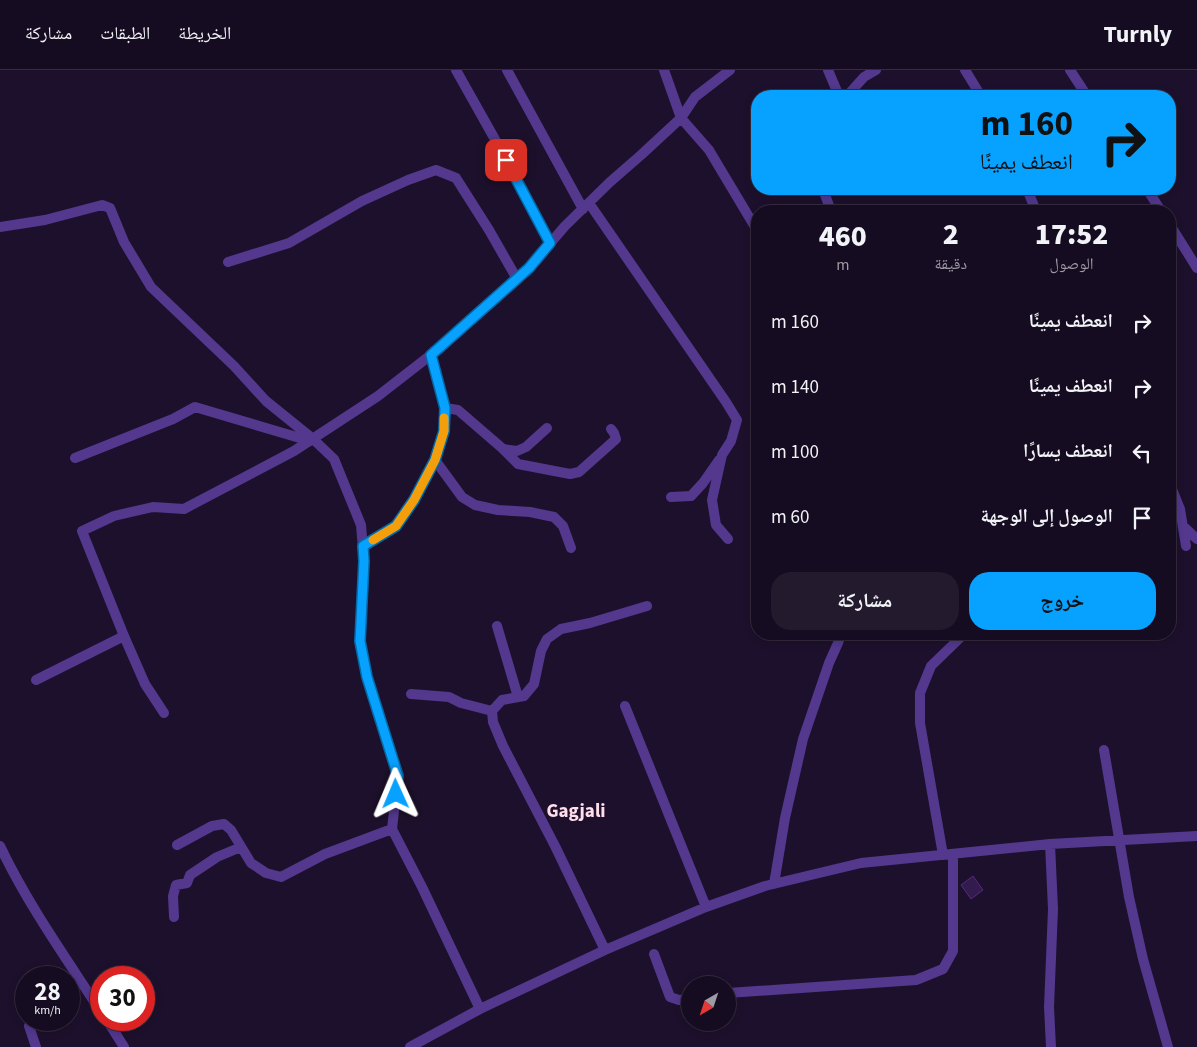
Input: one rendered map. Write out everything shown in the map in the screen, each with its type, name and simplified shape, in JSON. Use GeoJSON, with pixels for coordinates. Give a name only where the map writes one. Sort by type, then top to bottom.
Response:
{"type":"FeatureCollection","features":[{"type":"Feature","properties":{"kind":"street"},"geometry":{"type":"LineString","coordinates":[[456,70],[550,243]]}},
{"type":"Feature","properties":{"kind":"street"},"geometry":{"type":"LineString","coordinates":[[507,70],[586,206],[737,420],[731,441],[692,496],[671,497]]}},
{"type":"Feature","properties":{"kind":"street"},"geometry":{"type":"LineString","coordinates":[[664,70],[681,118],[710,150],[751,220]]}},
{"type":"Feature","properties":{"kind":"street"},"geometry":{"type":"LineString","coordinates":[[164,713],[145,684],[82,531],[114,516],[152,507],[184,509],[294,452],[378,396],[431,355],[529,268],[565,226],[681,118],[695,97],[730,70]]}},
{"type":"Feature","properties":{"kind":"street"},"geometry":{"type":"LineString","coordinates":[[828,70],[836,90]]}},
{"type":"Feature","properties":{"kind":"street"},"geometry":{"type":"LineString","coordinates":[[853,90],[864,78],[876,70]]}},
{"type":"Feature","properties":{"kind":"street"},"geometry":{"type":"LineString","coordinates":[[965,70],[977,90]]}},
{"type":"Feature","properties":{"kind":"street"},"geometry":{"type":"LineString","coordinates":[[1070,70],[1083,90]]}},
{"type":"Feature","properties":{"kind":"street"},"geometry":{"type":"LineString","coordinates":[[228,262],[289,243],[362,201],[408,180],[436,170],[456,178],[517,279]]}},
{"type":"Feature","properties":{"kind":"street"},"geometry":{"type":"LineString","coordinates":[[0,227],[45,220],[102,205],[110,208],[124,242],[152,287],[234,366],[266,401],[334,459],[361,525],[364,561],[360,641],[367,677],[398,776],[392,829],[480,1009]]}},
{"type":"Feature","properties":{"kind":"street"},"geometry":{"type":"LineString","coordinates":[[1176,235],[1197,268]]}},
{"type":"Feature","properties":{"kind":"street"},"geometry":{"type":"LineString","coordinates":[[363,546],[396,526],[414,500],[435,460],[444,431],[445,408],[431,355]]}},
{"type":"Feature","properties":{"kind":"street"},"geometry":{"type":"LineString","coordinates":[[75,458],[173,419],[195,407],[311,440]]}},
{"type":"Feature","properties":{"kind":"street"},"geometry":{"type":"LineString","coordinates":[[445,408],[458,410],[518,464],[570,474],[579,472],[616,439],[611,429]]}},
{"type":"Feature","properties":{"kind":"street"},"geometry":{"type":"LineString","coordinates":[[502,448],[517,451],[526,447],[547,428]]}},
{"type":"Feature","properties":{"kind":"street"},"geometry":{"type":"LineString","coordinates":[[722,455],[712,500],[716,525],[728,539]]}},
{"type":"Feature","properties":{"kind":"street"},"geometry":{"type":"LineString","coordinates":[[435,460],[462,497],[475,506],[530,512],[554,517],[563,526],[571,548]]}},
{"type":"Feature","properties":{"kind":"street"},"geometry":{"type":"LineString","coordinates":[[1176,499],[1180,509],[1186,546]]}},
{"type":"Feature","properties":{"kind":"street"},"geometry":{"type":"LineString","coordinates":[[1183,526],[1197,539]]}},
{"type":"Feature","properties":{"kind":"street"},"geometry":{"type":"LineString","coordinates":[[605,950],[555,846],[503,746],[493,722],[492,711],[502,700],[524,696],[534,684],[541,651],[548,639],[560,629],[590,623],[647,606]]}},
{"type":"Feature","properties":{"kind":"street"},"geometry":{"type":"LineString","coordinates":[[497,626],[518,697]]}},
{"type":"Feature","properties":{"kind":"street"},"geometry":{"type":"LineString","coordinates":[[36,680],[124,636]]}},
{"type":"Feature","properties":{"kind":"street"},"geometry":{"type":"LineString","coordinates":[[774,884],[785,818],[803,739],[829,663],[839,640]]}},
{"type":"Feature","properties":{"kind":"street"},"geometry":{"type":"LineString","coordinates":[[736,992],[916,980],[943,969],[953,951],[948,855],[920,723],[920,693],[931,666],[958,640]]}},
{"type":"Feature","properties":{"kind":"street"},"geometry":{"type":"LineString","coordinates":[[411,694],[449,697],[461,703],[492,711]]}},
{"type":"Feature","properties":{"kind":"street"},"geometry":{"type":"LineString","coordinates":[[625,706],[706,907]]}},
{"type":"Feature","properties":{"kind":"street"},"geometry":{"type":"LineString","coordinates":[[1104,750],[1129,897],[1143,959],[1168,1047]]}},
{"type":"Feature","properties":{"kind":"street"},"geometry":{"type":"LineString","coordinates":[[178,845],[212,826],[224,824],[231,830],[251,863],[266,873],[281,876],[325,854],[392,829]]}},
{"type":"Feature","properties":{"kind":"street"},"geometry":{"type":"LineString","coordinates":[[410,1047],[480,1009],[605,950],[706,907],[774,884],[861,863],[1050,844],[1197,836]]}},
{"type":"Feature","properties":{"kind":"street"},"geometry":{"type":"LineString","coordinates":[[1050,844],[1053,909],[1050,1007],[1051,1047]]}},
{"type":"Feature","properties":{"kind":"street"},"geometry":{"type":"LineString","coordinates":[[0,846],[31,904],[90,995]]}},
{"type":"Feature","properties":{"kind":"street"},"geometry":{"type":"LineString","coordinates":[[174,917],[173,896],[176,885],[187,883],[190,875],[217,858],[241,847]]}},
{"type":"Feature","properties":{"kind":"street"},"geometry":{"type":"LineString","coordinates":[[654,954],[670,997],[681,1000]]}},
{"type":"Feature","properties":{"kind":"street"},"geometry":{"type":"LineString","coordinates":[[31,1031],[36,1047]]}},
{"type":"Feature","properties":{"kind":"street"},"geometry":{"type":"LineString","coordinates":[[113,1031],[124,1047]]}},
{"type":"Feature","properties":{"kind":"building"},"geometry":{"type":"Polygon","coordinates":[[[973,876],[983,890],[971,899],[961,885],[973,876]]]}},
{"type":"Feature","properties":{"kind":"slow traffic"},"geometry":{"type":"LineString","coordinates":[[373,540],[396,526],[414,500],[435,460],[444,431],[444,418]]}},
{"type":"Feature","properties":{"kind":"district","name":"Gagjali"},"geometry":{"type":"Point","coordinates":[576,810]}},
{"type":"Feature","properties":{"kind":"route"},"geometry":{"type":"LineString","coordinates":[[396,794],[398,776],[367,677],[360,641],[363,546],[396,526],[414,500],[435,460],[444,431],[445,408],[431,355],[529,268],[550,243],[506,160]]}}]}
